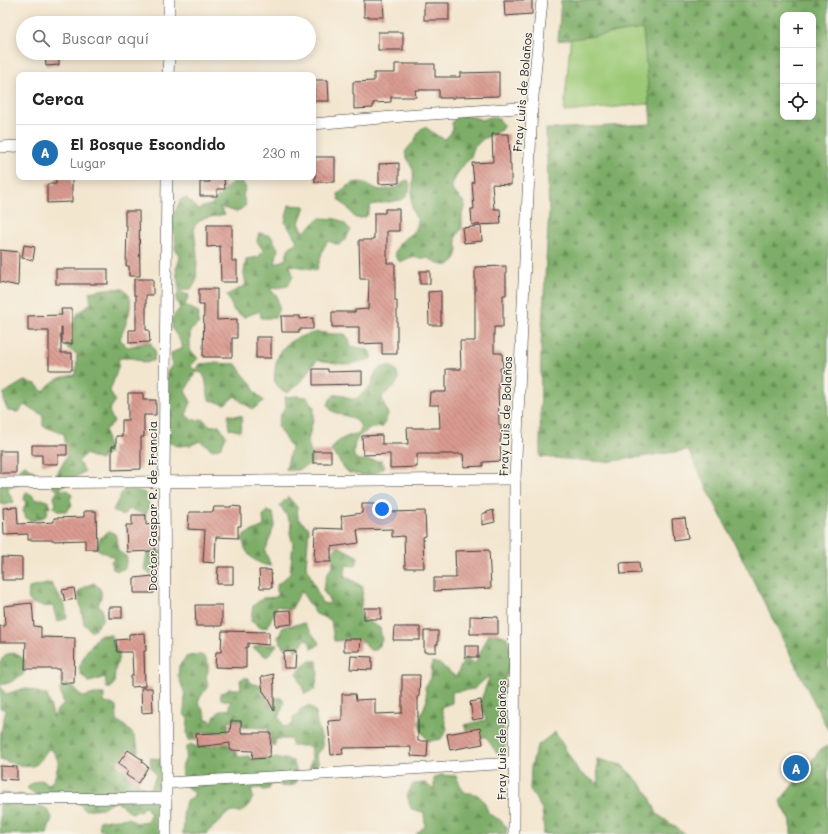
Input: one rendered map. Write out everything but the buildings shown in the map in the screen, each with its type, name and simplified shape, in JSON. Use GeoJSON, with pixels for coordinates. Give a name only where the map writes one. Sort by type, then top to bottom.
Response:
{"type":"FeatureCollection","features":[{"type":"Feature","properties":{"kind":"street"},"geometry":{"type":"LineString","coordinates":[[169,0],[169,16]]}},
{"type":"Feature","properties":{"kind":"street","name":"Fray Luis de Bolaños"},"geometry":{"type":"LineString","coordinates":[[514,834],[515,479],[532,107],[542,0]]}},
{"type":"Feature","properties":{"kind":"street"},"geometry":{"type":"LineString","coordinates":[[168,60],[168,72]]}},
{"type":"Feature","properties":{"kind":"street"},"geometry":{"type":"LineString","coordinates":[[316,124],[532,107]]}},
{"type":"Feature","properties":{"kind":"street"},"geometry":{"type":"LineString","coordinates":[[0,147],[16,146]]}},
{"type":"Feature","properties":{"kind":"street","name":"Doctor Gaspar R. de Francia"},"geometry":{"type":"LineString","coordinates":[[166,834],[164,481],[167,180]]}},
{"type":"Feature","properties":{"kind":"street"},"geometry":{"type":"LineString","coordinates":[[0,483],[515,479]]}},
{"type":"Feature","properties":{"kind":"street"},"geometry":{"type":"LineString","coordinates":[[166,783],[514,763]]}},
{"type":"Feature","properties":{"kind":"street"},"geometry":{"type":"LineString","coordinates":[[0,799],[166,798]]}},
{"type":"Feature","properties":{"kind":"green space"},"geometry":{"type":"Polygon","coordinates":[[[561,0],[828,0],[828,730],[688,450],[606,462],[540,457],[541,344],[549,212],[546,129],[651,124],[643,29],[558,41],[561,0]]]}},
{"type":"Feature","properties":{"kind":"green space"},"geometry":{"type":"Polygon","coordinates":[[[574,0],[828,0],[816,94],[816,12],[780,12],[780,91],[564,112],[574,0]]]}},
{"type":"Feature","properties":{"kind":"green space"},"geometry":{"type":"Polygon","coordinates":[[[459,114],[465,114],[482,120],[489,117],[494,117],[504,125],[501,130],[483,139],[474,148],[470,159],[465,163],[452,184],[452,190],[464,202],[465,208],[462,213],[462,227],[456,237],[458,249],[457,255],[454,261],[449,265],[443,265],[427,258],[411,257],[400,262],[396,258],[395,252],[402,241],[415,231],[418,220],[412,209],[413,170],[405,153],[422,128],[425,127],[445,139],[453,129],[452,123],[459,114]]]}},
{"type":"Feature","properties":{"kind":"green space"},"geometry":{"type":"Polygon","coordinates":[[[408,180],[410,185],[406,197],[401,200],[371,205],[367,216],[361,218],[355,218],[348,208],[339,200],[338,194],[353,183],[365,183],[382,190],[399,187],[402,182],[408,180]]]}},
{"type":"Feature","properties":{"kind":"green space"},"geometry":{"type":"Polygon","coordinates":[[[232,182],[243,183],[246,188],[243,195],[246,205],[237,212],[219,207],[225,214],[202,219],[194,226],[197,256],[196,282],[190,290],[179,291],[176,269],[180,258],[175,248],[176,242],[171,220],[181,199],[187,198],[198,209],[209,205],[214,206],[211,205],[232,182]]]}},
{"type":"Feature","properties":{"kind":"green space"},"geometry":{"type":"Polygon","coordinates":[[[289,205],[305,206],[299,223],[304,232],[320,218],[331,218],[340,221],[351,230],[344,241],[339,245],[328,241],[323,249],[317,270],[290,265],[293,276],[288,286],[270,289],[277,296],[279,308],[275,318],[261,318],[260,311],[244,317],[234,311],[227,295],[246,285],[244,273],[246,259],[259,257],[263,250],[257,241],[259,233],[271,236],[278,249],[275,264],[286,259],[288,249],[297,241],[285,222],[289,205]]]}},
{"type":"Feature","properties":{"kind":"green space"},"geometry":{"type":"Polygon","coordinates":[[[106,289],[122,289],[127,292],[130,298],[129,312],[120,339],[127,347],[150,342],[155,351],[154,360],[146,363],[133,358],[119,358],[118,368],[110,391],[115,401],[109,411],[114,422],[105,430],[109,453],[100,460],[85,454],[78,462],[85,471],[59,489],[70,492],[72,496],[70,499],[72,505],[67,511],[58,511],[54,507],[56,504],[54,497],[58,490],[52,487],[67,456],[64,434],[43,426],[43,415],[24,405],[19,412],[8,411],[4,402],[4,393],[24,381],[36,384],[43,392],[57,379],[76,375],[77,354],[67,348],[61,337],[72,327],[78,313],[91,303],[89,292],[106,289]]]}},
{"type":"Feature","properties":{"kind":"green space"},"geometry":{"type":"Polygon","coordinates":[[[178,292],[189,295],[185,305],[198,312],[199,323],[190,331],[190,350],[198,358],[191,366],[196,371],[200,364],[236,364],[250,382],[255,392],[264,401],[253,409],[235,396],[225,404],[209,400],[205,378],[202,373],[196,372],[185,391],[191,402],[186,415],[192,420],[202,419],[211,426],[219,425],[226,436],[221,447],[213,450],[200,441],[191,445],[178,446],[162,440],[167,372],[172,365],[171,353],[183,348],[172,329],[172,318],[180,308],[176,300],[178,292]]]}},
{"type":"Feature","properties":{"kind":"green space"},"geometry":{"type":"Polygon","coordinates":[[[319,332],[345,334],[349,339],[351,346],[368,350],[372,354],[371,359],[350,364],[318,360],[314,363],[303,379],[288,393],[284,391],[277,385],[275,379],[276,364],[280,353],[287,344],[294,339],[319,332]]]}},
{"type":"Feature","properties":{"kind":"green space"},"geometry":{"type":"Polygon","coordinates":[[[388,366],[395,369],[398,379],[396,385],[382,397],[388,414],[383,427],[372,428],[362,434],[354,446],[354,457],[359,460],[382,461],[385,467],[374,474],[368,475],[349,473],[331,451],[339,441],[359,433],[361,427],[353,418],[331,410],[328,405],[330,399],[334,395],[340,394],[350,399],[356,399],[372,384],[376,372],[381,368],[388,366]]]}},
{"type":"Feature","properties":{"kind":"green space"},"geometry":{"type":"Polygon","coordinates":[[[285,397],[307,397],[314,407],[308,441],[313,463],[297,470],[286,470],[291,448],[278,427],[280,416],[286,407],[285,397]]]}},
{"type":"Feature","properties":{"kind":"green space"},"geometry":{"type":"Polygon","coordinates":[[[228,415],[242,416],[240,431],[229,429],[228,415]]]}},
{"type":"Feature","properties":{"kind":"green space"},"geometry":{"type":"Polygon","coordinates":[[[25,465],[35,472],[34,478],[7,489],[14,502],[6,505],[0,504],[0,477],[7,479],[12,475],[18,476],[20,468],[25,465]]]}},
{"type":"Feature","properties":{"kind":"green space"},"geometry":{"type":"Polygon","coordinates":[[[124,489],[136,490],[145,493],[149,504],[146,515],[130,509],[122,516],[113,510],[124,489]]]}},
{"type":"Feature","properties":{"kind":"green space"},"geometry":{"type":"Polygon","coordinates":[[[26,492],[31,494],[36,500],[42,499],[49,502],[50,508],[46,507],[48,512],[44,517],[33,521],[26,518],[23,511],[26,503],[24,499],[26,492]]]}},
{"type":"Feature","properties":{"kind":"green space"},"geometry":{"type":"Polygon","coordinates":[[[288,497],[297,507],[298,519],[309,528],[306,566],[322,603],[331,604],[323,590],[327,574],[333,566],[332,552],[338,546],[358,557],[356,566],[346,565],[345,576],[363,587],[360,615],[380,628],[382,640],[376,650],[370,650],[360,639],[334,641],[331,620],[316,614],[301,591],[291,610],[277,606],[267,627],[261,628],[251,621],[253,606],[263,598],[277,597],[277,585],[290,574],[293,544],[290,533],[291,523],[280,505],[288,497]]]}},
{"type":"Feature","properties":{"kind":"green space"},"geometry":{"type":"Polygon","coordinates":[[[267,511],[273,513],[275,524],[265,551],[271,566],[260,563],[250,556],[244,546],[243,541],[244,535],[264,526],[263,516],[267,511]]]}},
{"type":"Feature","properties":{"kind":"green space"},"geometry":{"type":"Polygon","coordinates":[[[109,531],[115,534],[118,551],[127,557],[125,568],[118,571],[113,569],[111,562],[115,558],[97,549],[100,538],[109,531]]]}},
{"type":"Feature","properties":{"kind":"green space"},"geometry":{"type":"Polygon","coordinates":[[[152,550],[161,552],[163,570],[153,576],[144,569],[147,553],[152,550]]]}},
{"type":"Feature","properties":{"kind":"green space"},"geometry":{"type":"Polygon","coordinates":[[[51,583],[65,606],[67,618],[57,622],[53,606],[40,606],[34,604],[28,599],[29,588],[51,583]]]}},
{"type":"Feature","properties":{"kind":"green space"},"geometry":{"type":"Polygon","coordinates":[[[94,583],[101,591],[98,606],[102,608],[103,619],[92,632],[84,624],[78,592],[86,586],[94,583]]]}},
{"type":"Feature","properties":{"kind":"green space"},"geometry":{"type":"Polygon","coordinates":[[[304,623],[320,644],[312,649],[307,638],[296,651],[294,646],[283,647],[278,638],[283,627],[304,623]]]}},
{"type":"Feature","properties":{"kind":"green space"},"geometry":{"type":"Polygon","coordinates":[[[489,634],[498,634],[507,637],[513,660],[504,681],[510,703],[503,724],[505,747],[498,755],[486,737],[469,736],[464,725],[486,720],[481,700],[490,675],[474,689],[452,692],[452,703],[441,707],[447,729],[441,739],[428,741],[421,731],[419,720],[427,700],[425,687],[431,678],[432,662],[440,664],[456,677],[465,657],[475,664],[489,634]]]}},
{"type":"Feature","properties":{"kind":"green space"},"geometry":{"type":"Polygon","coordinates":[[[99,635],[111,635],[117,652],[120,653],[115,671],[114,683],[111,688],[107,688],[105,677],[88,682],[81,674],[79,668],[86,652],[99,635]]]}},
{"type":"Feature","properties":{"kind":"green space"},"geometry":{"type":"Polygon","coordinates":[[[261,644],[277,645],[267,657],[253,648],[261,644]]]}},
{"type":"Feature","properties":{"kind":"green space"},"geometry":{"type":"Polygon","coordinates":[[[16,653],[26,661],[23,675],[9,683],[0,685],[0,661],[7,654],[16,653]]]}},
{"type":"Feature","properties":{"kind":"green space"},"geometry":{"type":"Polygon","coordinates":[[[198,654],[205,657],[208,663],[206,677],[209,687],[198,701],[206,716],[205,719],[210,720],[212,723],[215,716],[219,712],[231,710],[229,706],[231,701],[221,699],[220,693],[226,692],[228,689],[241,689],[240,680],[249,678],[249,681],[252,684],[261,685],[262,695],[271,698],[282,698],[284,702],[279,717],[284,727],[290,726],[293,723],[293,717],[298,715],[300,710],[307,706],[311,707],[316,712],[316,720],[322,740],[322,749],[316,754],[318,762],[317,772],[309,771],[312,757],[310,746],[292,746],[291,739],[275,739],[275,745],[271,745],[272,733],[268,733],[268,728],[242,727],[242,721],[229,720],[229,750],[237,752],[238,757],[249,756],[251,760],[272,758],[293,761],[298,775],[296,783],[294,785],[283,787],[277,783],[271,785],[269,789],[264,790],[260,788],[251,789],[253,797],[249,805],[241,812],[228,813],[206,834],[183,834],[183,813],[186,801],[191,799],[195,794],[186,786],[181,768],[184,763],[186,748],[190,744],[197,747],[215,746],[216,732],[195,734],[195,740],[189,740],[187,734],[188,719],[184,714],[185,694],[178,676],[179,666],[186,657],[198,654]]]}},
{"type":"Feature","properties":{"kind":"green space"},"geometry":{"type":"Polygon","coordinates":[[[308,661],[317,661],[318,673],[315,689],[305,694],[297,673],[308,661]]]}},
{"type":"Feature","properties":{"kind":"green space"},"geometry":{"type":"Polygon","coordinates":[[[67,684],[73,687],[78,694],[84,697],[94,694],[104,694],[104,703],[112,704],[116,707],[117,720],[132,733],[138,746],[138,752],[129,748],[117,763],[119,767],[127,772],[125,775],[147,790],[152,786],[156,775],[151,767],[150,758],[162,759],[168,834],[121,834],[100,830],[99,822],[101,820],[107,821],[111,819],[127,818],[136,823],[147,821],[151,813],[144,806],[140,811],[131,813],[116,801],[102,808],[85,810],[75,800],[39,797],[27,788],[32,783],[41,780],[49,784],[54,780],[58,763],[52,749],[47,750],[39,762],[35,765],[27,767],[0,759],[1,731],[6,710],[0,708],[0,686],[6,694],[25,688],[47,695],[54,718],[57,710],[64,704],[60,691],[61,686],[67,684]]]}},
{"type":"Feature","properties":{"kind":"green space"},"geometry":{"type":"Polygon","coordinates":[[[555,732],[579,772],[598,784],[597,759],[622,765],[649,795],[657,814],[685,834],[542,834],[544,831],[542,809],[530,790],[531,767],[537,746],[555,732]]]}},
{"type":"Feature","properties":{"kind":"green space"},"geometry":{"type":"Polygon","coordinates":[[[828,746],[828,834],[791,834],[791,822],[780,801],[821,749],[828,746]]]}},
{"type":"Feature","properties":{"kind":"green space"},"geometry":{"type":"Polygon","coordinates":[[[441,775],[456,776],[464,793],[478,795],[483,800],[489,814],[500,820],[507,827],[506,834],[416,834],[425,826],[424,812],[411,809],[407,795],[413,784],[425,783],[434,790],[434,778],[441,775]]]}},
{"type":"Feature","properties":{"kind":"green space"},"geometry":{"type":"Polygon","coordinates":[[[0,793],[23,795],[34,800],[38,806],[47,809],[52,818],[47,834],[0,834],[0,793]]]}},
{"type":"Feature","properties":{"kind":"place","name":"El Bosque Escondido"},"geometry":{"type":"Point","coordinates":[796,768]}}]}
